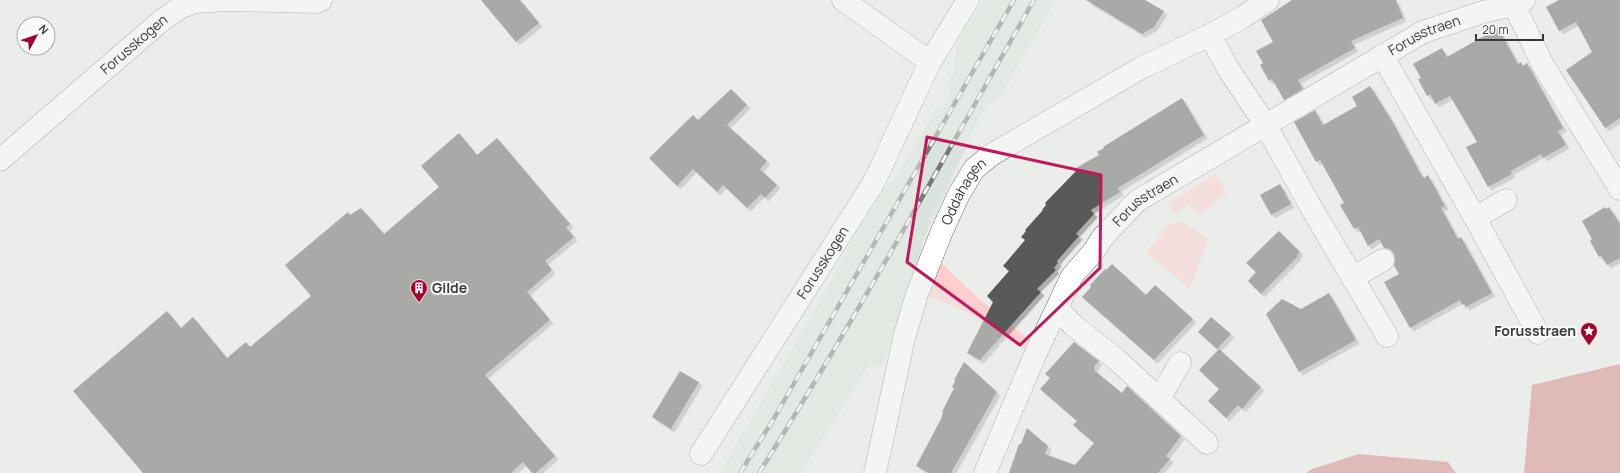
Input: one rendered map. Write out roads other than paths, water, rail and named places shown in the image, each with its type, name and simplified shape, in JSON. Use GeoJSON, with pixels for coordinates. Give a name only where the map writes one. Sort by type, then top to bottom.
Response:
{"type":"FeatureCollection","features":[{"type":"Feature","properties":{"kind":"street","name":"Forusskogen"},"geometry":{"type":"LineString","coordinates":[[0,160],[161,21],[181,6],[196,2],[227,0],[317,2],[321,0]]}},
{"type":"Feature","properties":{"kind":"street"},"geometry":{"type":"LineString","coordinates":[[843,0],[930,62]]}},
{"type":"Feature","properties":{"kind":"street","name":"Forusskogen"},"geometry":{"type":"LineString","coordinates":[[701,454],[874,182],[930,62],[968,0]]}},
{"type":"Feature","properties":{"kind":"street","name":"Oddahagen"},"geometry":{"type":"LineString","coordinates":[[875,473],[904,338],[917,294],[956,200],[974,169],[991,155],[1141,68],[1210,35],[1268,0]]}},
{"type":"Feature","properties":{"kind":"street","name":"Forusstraen"},"geometry":{"type":"LineString","coordinates":[[985,473],[1035,355],[1058,309],[1072,276],[1094,251],[1102,238],[1137,201],[1423,32],[1440,25],[1483,12],[1519,3],[1544,66],[1619,185]]}},
{"type":"Feature","properties":{"kind":"street"},"geometry":{"type":"LineString","coordinates":[[1210,35],[1228,67],[1265,124],[1352,278],[1387,336]]}},
{"type":"Feature","properties":{"kind":"street","name":"Forusstraen"},"geometry":{"type":"LineString","coordinates":[[1382,55],[1475,218],[1538,334]]}},
{"type":"Feature","properties":{"kind":"street"},"geometry":{"type":"LineString","coordinates":[[1475,218],[1506,200]]}},
{"type":"Feature","properties":{"kind":"street"},"geometry":{"type":"LineString","coordinates":[[1352,278],[1383,260]]}},
{"type":"Feature","properties":{"kind":"street"},"geometry":{"type":"LineString","coordinates":[[1058,309],[1074,326],[1116,359],[1207,442]]}},
{"type":"Feature","properties":{"kind":"street"},"geometry":{"type":"LineString","coordinates":[[1160,399],[1180,363]]}},
{"type":"Feature","properties":{"kind":"railway"},"geometry":{"type":"LineString","coordinates":[[740,473],[773,420],[1014,0]]}},
{"type":"Feature","properties":{"kind":"railway"},"geometry":{"type":"LineString","coordinates":[[759,473],[865,297],[1034,0]]}},
{"type":"Feature","properties":{"kind":"place","name":"Gilde"},"geometry":{"type":"Point","coordinates":[419,303]}},
{"type":"Feature","properties":{"kind":"place","name":"Forusstraen"},"geometry":{"type":"Point","coordinates":[1589,346]}}]}
